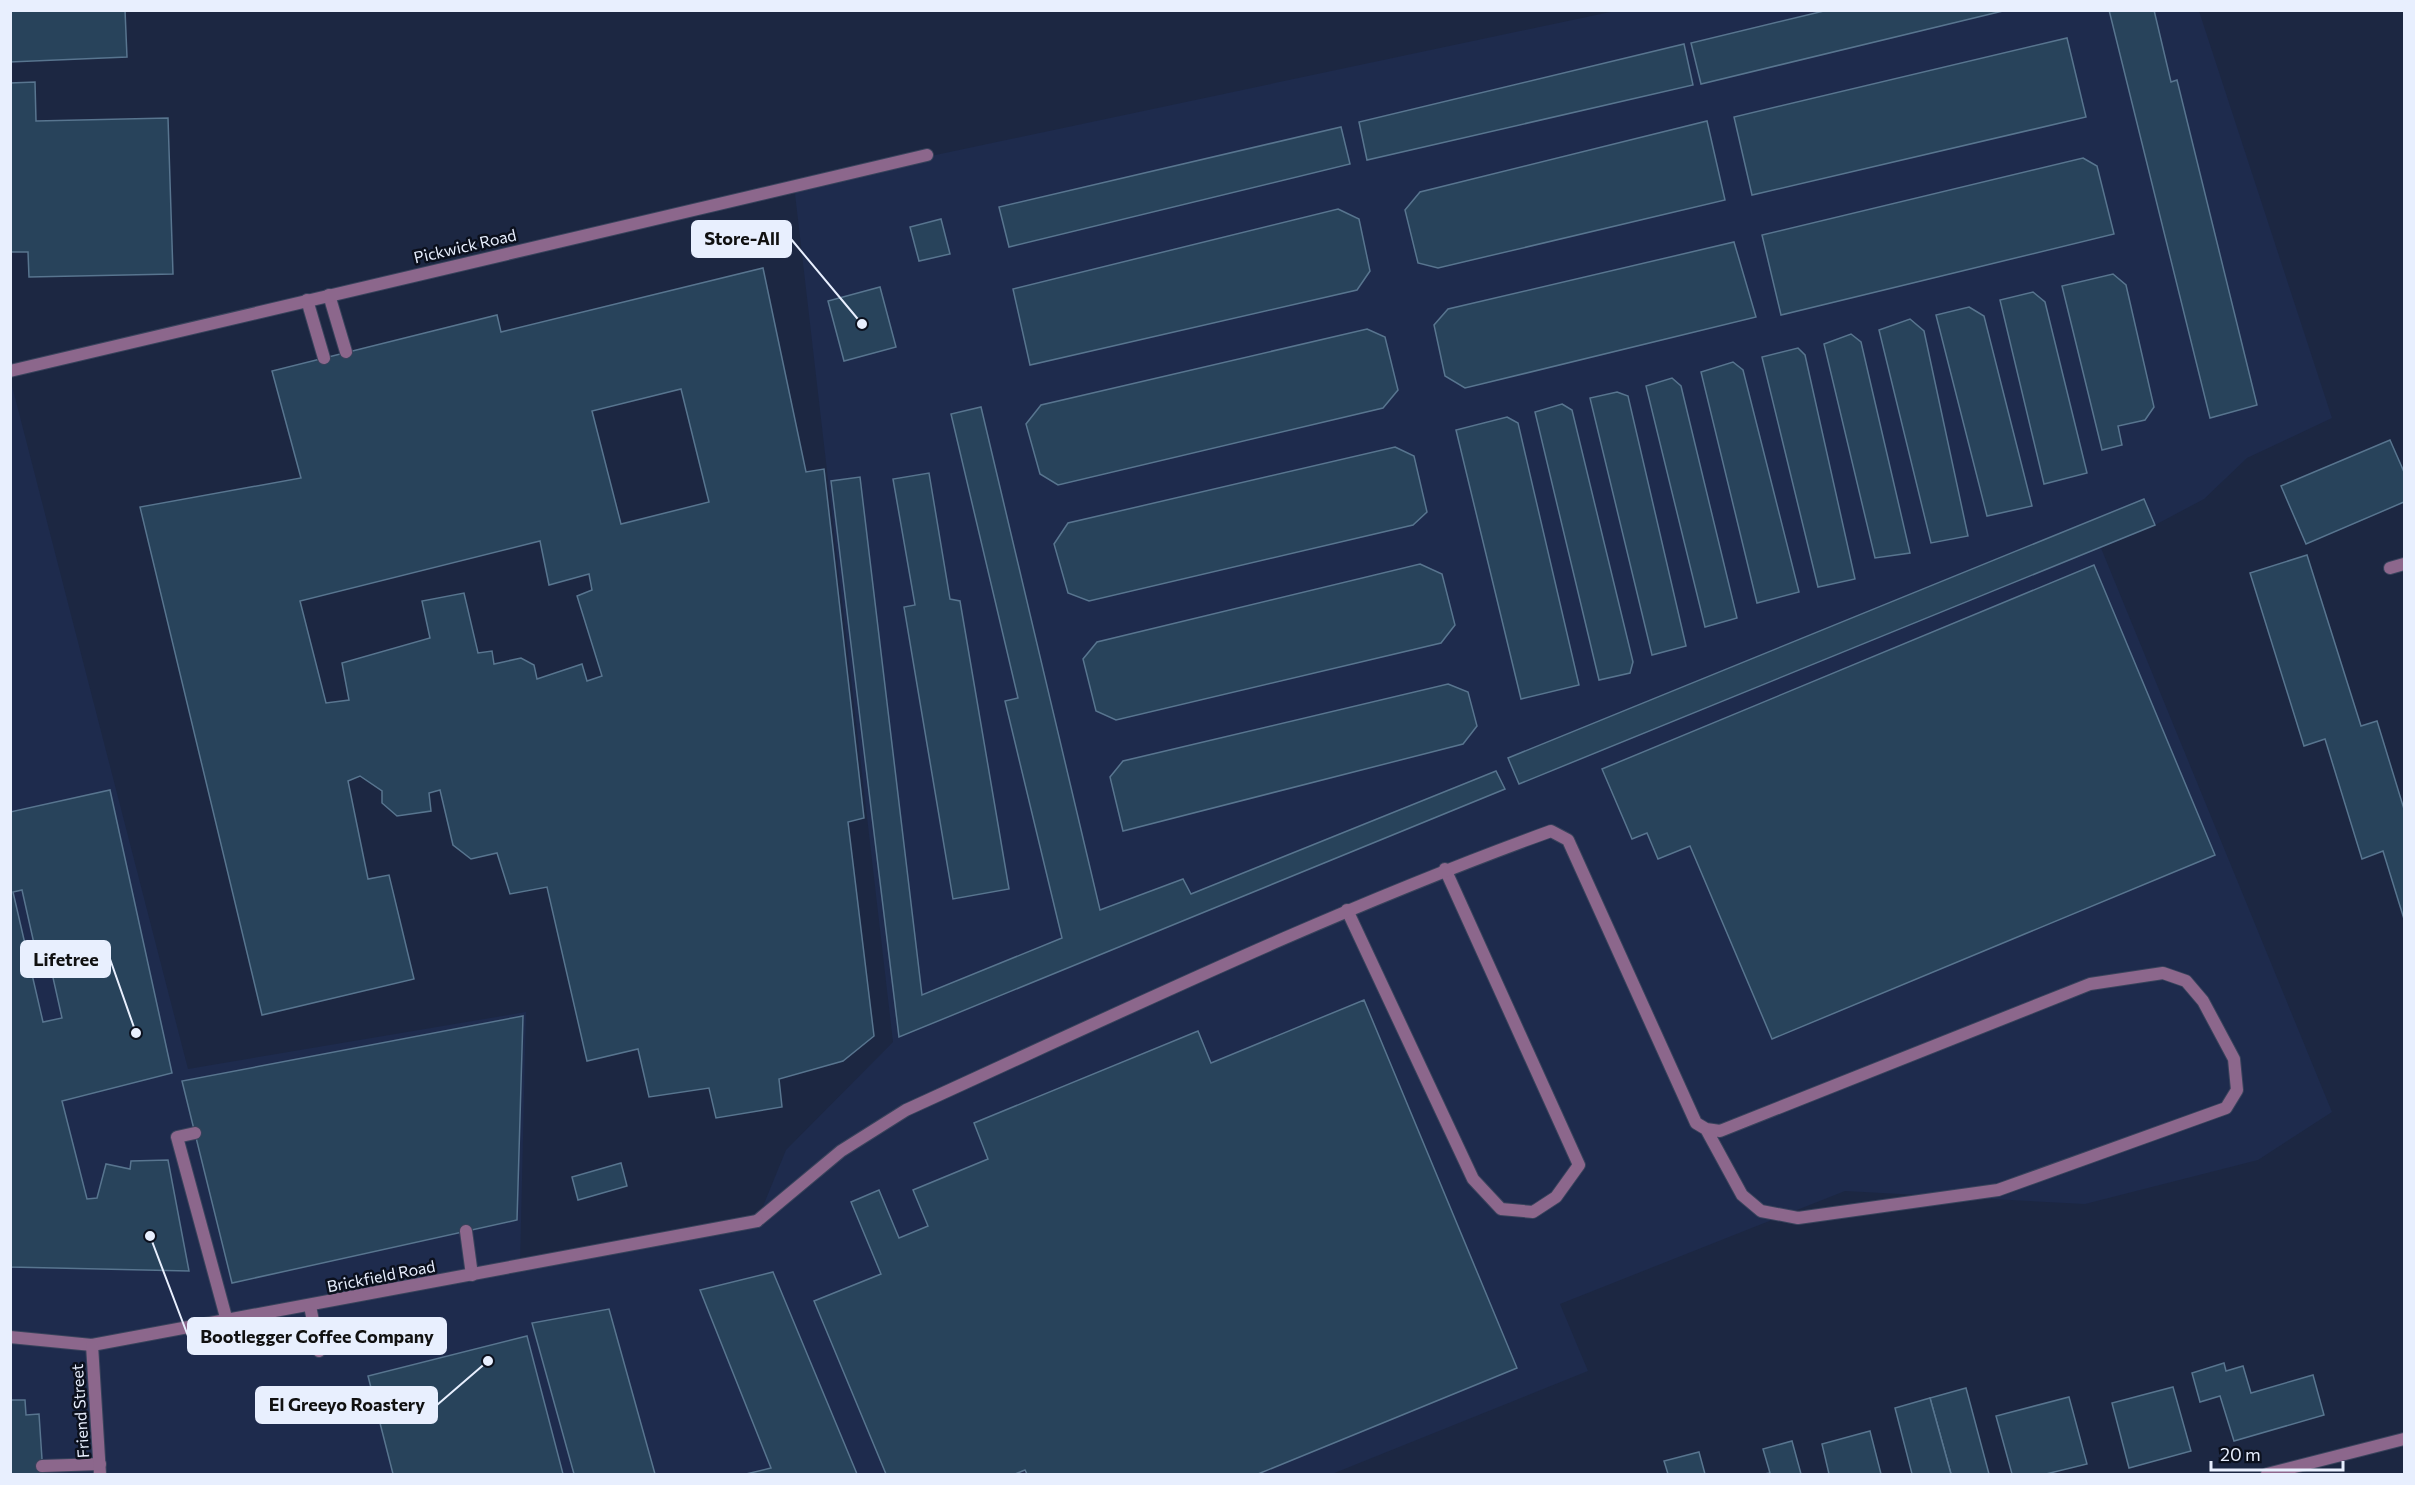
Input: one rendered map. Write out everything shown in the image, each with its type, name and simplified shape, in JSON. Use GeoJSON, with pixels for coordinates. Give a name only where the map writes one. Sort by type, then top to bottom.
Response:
{"type":"FeatureCollection","features":[{"type":"Feature","properties":{"kind":"street","name":"Pickwick Road"},"geometry":{"type":"LineString","coordinates":[[10,371],[927,155]]}},
{"type":"Feature","properties":{"kind":"street"},"geometry":{"type":"LineString","coordinates":[[329,295],[346,352]]}},
{"type":"Feature","properties":{"kind":"street"},"geometry":{"type":"LineString","coordinates":[[307,300],[324,358]]}},
{"type":"Feature","properties":{"kind":"street"},"geometry":{"type":"LineString","coordinates":[[2390,568],[2404,564]]}},
{"type":"Feature","properties":{"kind":"street"},"geometry":{"type":"LineString","coordinates":[[1445,869],[1579,1165],[1556,1197],[1533,1212],[1501,1209],[1473,1179],[1347,910],[1445,869],[1551,831],[1568,840],[1696,1123],[1706,1129],[1720,1131],[2090,984],[2163,973],[2186,981],[2203,1001],[2234,1059],[2237,1090],[2226,1108],[1998,1190],[1798,1218],[1761,1210],[1742,1195],[1706,1129]]}},
{"type":"Feature","properties":{"kind":"street","name":"Brickfield Road"},"geometry":{"type":"LineString","coordinates":[[10,1337],[92,1345],[757,1221],[841,1151],[906,1110],[1347,910]]}},
{"type":"Feature","properties":{"kind":"street"},"geometry":{"type":"LineString","coordinates":[[195,1133],[177,1137],[227,1320]]}},
{"type":"Feature","properties":{"kind":"street"},"geometry":{"type":"LineString","coordinates":[[466,1231],[472,1275]]}},
{"type":"Feature","properties":{"kind":"street"},"geometry":{"type":"LineString","coordinates":[[310,1306],[319,1351]]}},
{"type":"Feature","properties":{"kind":"street","name":"Friend Street"},"geometry":{"type":"LineString","coordinates":[[92,1345],[100,1469]]}},
{"type":"Feature","properties":{"kind":"street"},"geometry":{"type":"LineString","coordinates":[[2267,1474],[2404,1439]]}},
{"type":"Feature","properties":{"kind":"street"},"geometry":{"type":"LineString","coordinates":[[42,1466],[100,1469]]}},
{"type":"Feature","properties":{"kind":"shaded area"},"geometry":{"type":"Polygon","coordinates":[[[1615,11],[2199,11],[2332,418],[2247,458],[2204,499],[2155,525],[2101,548],[2332,1112],[2258,1160],[2085,1204],[1845,1191],[1560,1304],[1588,1371],[1332,1474],[11,1474],[10,378],[188,1069],[526,1012],[520,1265],[757,1221],[786,1150],[893,1042],[794,185],[1615,11]]]}},
{"type":"Feature","properties":{"kind":"building"},"geometry":{"type":"Polygon","coordinates":[[[10,10],[125,10],[127,57],[10,62],[10,10]]]}},
{"type":"Feature","properties":{"kind":"building"},"geometry":{"type":"Polygon","coordinates":[[[1828,10],[2007,10],[1701,84],[1691,43],[1828,10]]]}},
{"type":"Feature","properties":{"kind":"building"},"geometry":{"type":"Polygon","coordinates":[[[2109,10],[2154,10],[2171,82],[2177,80],[2257,405],[2210,418],[2109,10]]]}},
{"type":"Feature","properties":{"kind":"building"},"geometry":{"type":"Polygon","coordinates":[[[2067,38],[2086,117],[1752,195],[1734,117],[2067,38]]]}},
{"type":"Feature","properties":{"kind":"building"},"geometry":{"type":"Polygon","coordinates":[[[1684,44],[1693,85],[1367,160],[1359,122],[1684,44]]]}},
{"type":"Feature","properties":{"kind":"building"},"geometry":{"type":"Polygon","coordinates":[[[35,82],[36,121],[168,118],[173,274],[29,277],[28,252],[10,252],[10,83],[35,82]]]}},
{"type":"Feature","properties":{"kind":"building"},"geometry":{"type":"Polygon","coordinates":[[[1707,121],[1725,200],[1438,268],[1418,263],[1405,210],[1420,192],[1707,121]]]}},
{"type":"Feature","properties":{"kind":"building"},"geometry":{"type":"Polygon","coordinates":[[[1341,127],[1350,164],[1009,247],[999,207],[1341,127]]]}},
{"type":"Feature","properties":{"kind":"building"},"geometry":{"type":"Polygon","coordinates":[[[2083,158],[2097,166],[2114,234],[1781,315],[1762,235],[2083,158]]]}},
{"type":"Feature","properties":{"kind":"building"},"geometry":{"type":"Polygon","coordinates":[[[1338,209],[1359,219],[1370,271],[1357,290],[1030,365],[1013,289],[1338,209]]]}},
{"type":"Feature","properties":{"kind":"building"},"geometry":{"type":"Polygon","coordinates":[[[941,219],[950,254],[919,261],[910,227],[941,219]]]}},
{"type":"Feature","properties":{"kind":"building"},"geometry":{"type":"Polygon","coordinates":[[[1734,242],[1756,317],[1465,388],[1445,376],[1434,325],[1448,309],[1734,242]]]}},
{"type":"Feature","properties":{"kind":"building"},"geometry":{"type":"Polygon","coordinates":[[[763,268],[806,472],[824,469],[864,818],[848,822],[874,1036],[843,1061],[779,1079],[782,1107],[716,1118],[709,1088],[649,1097],[638,1049],[587,1061],[547,887],[510,894],[497,853],[471,859],[453,845],[440,790],[429,793],[431,811],[397,816],[382,803],[382,791],[360,776],[348,781],[368,879],[389,875],[414,979],[262,1015],[140,507],[301,478],[272,371],[497,315],[501,332],[763,268]],[[681,389],[592,411],[621,524],[709,502],[681,389]],[[540,541],[300,601],[326,703],[349,700],[342,663],[430,638],[422,601],[464,593],[478,653],[492,651],[494,664],[521,658],[534,665],[537,679],[582,664],[587,681],[602,676],[577,596],[592,590],[589,574],[549,585],[540,541]]]}},
{"type":"Feature","properties":{"kind":"building"},"geometry":{"type":"Polygon","coordinates":[[[2113,274],[2126,285],[2154,407],[2145,420],[2118,426],[2122,445],[2102,450],[2062,286],[2113,274]]]}},
{"type":"Feature","properties":{"kind":"building"},"geometry":{"type":"Polygon","coordinates":[[[880,287],[896,347],[844,361],[828,301],[880,287]]]}},
{"type":"Feature","properties":{"kind":"building"},"geometry":{"type":"Polygon","coordinates":[[[2033,292],[2045,302],[2087,473],[2044,484],[2000,300],[2033,292]]]}},
{"type":"Feature","properties":{"kind":"building"},"geometry":{"type":"Polygon","coordinates":[[[1969,307],[1984,316],[2032,506],[1987,516],[1936,315],[1969,307]]]}},
{"type":"Feature","properties":{"kind":"building"},"geometry":{"type":"Polygon","coordinates":[[[1910,319],[1924,331],[1968,536],[1931,543],[1879,330],[1910,319]]]}},
{"type":"Feature","properties":{"kind":"building"},"geometry":{"type":"Polygon","coordinates":[[[1367,329],[1385,337],[1398,390],[1383,408],[1058,485],[1040,474],[1026,424],[1041,405],[1367,329]]]}},
{"type":"Feature","properties":{"kind":"building"},"geometry":{"type":"Polygon","coordinates":[[[1851,334],[1861,342],[1910,553],[1875,558],[1824,344],[1851,334]]]}},
{"type":"Feature","properties":{"kind":"building"},"geometry":{"type":"Polygon","coordinates":[[[1798,348],[1805,355],[1855,579],[1818,587],[1762,357],[1798,348]]]}},
{"type":"Feature","properties":{"kind":"building"},"geometry":{"type":"Polygon","coordinates":[[[1733,362],[1743,370],[1799,592],[1757,603],[1701,372],[1733,362]]]}},
{"type":"Feature","properties":{"kind":"building"},"geometry":{"type":"Polygon","coordinates":[[[1672,378],[1681,386],[1737,618],[1705,627],[1646,386],[1672,378]]]}},
{"type":"Feature","properties":{"kind":"building"},"geometry":{"type":"Polygon","coordinates":[[[1617,392],[1628,396],[1686,646],[1652,655],[1590,398],[1617,392]]]}},
{"type":"Feature","properties":{"kind":"building"},"geometry":{"type":"Polygon","coordinates":[[[1562,404],[1572,410],[1633,662],[1630,673],[1599,680],[1535,412],[1562,404]]]}},
{"type":"Feature","properties":{"kind":"building"},"geometry":{"type":"Polygon","coordinates":[[[981,407],[1100,910],[1183,879],[1191,894],[1496,771],[1505,789],[899,1037],[831,481],[860,477],[922,995],[1062,938],[1005,701],[1018,698],[951,414],[981,407]]]}},
{"type":"Feature","properties":{"kind":"building"},"geometry":{"type":"Polygon","coordinates":[[[1507,417],[1518,423],[1579,685],[1521,699],[1456,430],[1507,417]]]}},
{"type":"Feature","properties":{"kind":"building"},"geometry":{"type":"Polygon","coordinates":[[[2390,440],[2404,472],[2404,502],[2306,544],[2281,486],[2390,440]]]}},
{"type":"Feature","properties":{"kind":"building"},"geometry":{"type":"Polygon","coordinates":[[[1395,447],[1414,456],[1427,512],[1413,525],[1089,601],[1068,593],[1054,544],[1068,523],[1395,447]]]}},
{"type":"Feature","properties":{"kind":"building"},"geometry":{"type":"Polygon","coordinates":[[[929,473],[950,599],[960,601],[1009,889],[953,899],[904,607],[915,605],[893,479],[929,473]]]}},
{"type":"Feature","properties":{"kind":"building"},"geometry":{"type":"Polygon","coordinates":[[[2144,499],[2155,525],[1519,784],[1508,758],[2144,499]]]}},
{"type":"Feature","properties":{"kind":"building"},"geometry":{"type":"Polygon","coordinates":[[[2307,555],[2361,726],[2377,721],[2404,809],[2404,919],[2383,851],[2362,859],[2325,739],[2304,746],[2250,573],[2307,555]]]}},
{"type":"Feature","properties":{"kind":"building"},"geometry":{"type":"Polygon","coordinates":[[[1420,564],[1442,574],[1455,625],[1441,643],[1116,720],[1096,711],[1083,659],[1097,642],[1420,564]]]}},
{"type":"Feature","properties":{"kind":"building"},"geometry":{"type":"Polygon","coordinates":[[[2094,565],[2215,855],[1772,1039],[1690,846],[1658,859],[1647,833],[1632,839],[1602,769],[2094,565]]]}},
{"type":"Feature","properties":{"kind":"building"},"geometry":{"type":"Polygon","coordinates":[[[1448,684],[1468,692],[1477,726],[1463,744],[1123,831],[1110,777],[1123,761],[1448,684]]]}},
{"type":"Feature","properties":{"kind":"building"},"geometry":{"type":"Polygon","coordinates":[[[110,790],[172,1073],[62,1101],[87,1199],[97,1198],[106,1164],[130,1169],[131,1161],[168,1160],[189,1271],[10,1267],[10,812],[110,790]],[[22,890],[13,892],[43,1022],[62,1018],[50,964],[39,966],[22,890]]]}},
{"type":"Feature","properties":{"kind":"building"},"geometry":{"type":"Polygon","coordinates":[[[1364,1000],[1517,1368],[1258,1474],[1027,1474],[1025,1470],[1015,1474],[886,1474],[814,1301],[881,1274],[851,1202],[879,1190],[899,1238],[928,1226],[913,1190],[988,1159],[974,1123],[1198,1031],[1211,1063],[1364,1000]]]}},
{"type":"Feature","properties":{"kind":"building"},"geometry":{"type":"Polygon","coordinates":[[[523,1016],[517,1220],[232,1283],[182,1081],[523,1016]]]}},
{"type":"Feature","properties":{"kind":"building"},"geometry":{"type":"Polygon","coordinates":[[[621,1163],[627,1186],[578,1200],[572,1177],[621,1163]]]}},
{"type":"Feature","properties":{"kind":"building"},"geometry":{"type":"Polygon","coordinates":[[[773,1272],[857,1474],[746,1474],[771,1468],[700,1290],[773,1272]]]}},
{"type":"Feature","properties":{"kind":"building"},"geometry":{"type":"Polygon","coordinates":[[[609,1309],[655,1474],[574,1474],[532,1323],[609,1309]]]}},
{"type":"Feature","properties":{"kind":"building"},"geometry":{"type":"Polygon","coordinates":[[[527,1336],[563,1474],[393,1474],[368,1376],[527,1336]]]}},
{"type":"Feature","properties":{"kind":"building"},"geometry":{"type":"Polygon","coordinates":[[[2224,1363],[2226,1371],[2243,1366],[2251,1393],[2313,1375],[2324,1415],[2234,1441],[2220,1396],[2200,1402],[2192,1373],[2224,1363]]]}},
{"type":"Feature","properties":{"kind":"building"},"geometry":{"type":"Polygon","coordinates":[[[2173,1387],[2191,1451],[2129,1468],[2112,1403],[2173,1387]]]}},
{"type":"Feature","properties":{"kind":"building"},"geometry":{"type":"Polygon","coordinates":[[[1966,1388],[1989,1474],[1951,1474],[1930,1398],[1966,1388]]]}},
{"type":"Feature","properties":{"kind":"building"},"geometry":{"type":"Polygon","coordinates":[[[2069,1397],[2087,1464],[2046,1474],[2012,1474],[1996,1416],[2069,1397]]]}},
{"type":"Feature","properties":{"kind":"building"},"geometry":{"type":"Polygon","coordinates":[[[1930,1398],[1951,1474],[1912,1474],[1895,1408],[1930,1398]]]}},
{"type":"Feature","properties":{"kind":"building"},"geometry":{"type":"Polygon","coordinates":[[[10,1400],[25,1400],[26,1415],[39,1414],[43,1474],[10,1474],[10,1400]]]}},
{"type":"Feature","properties":{"kind":"building"},"geometry":{"type":"Polygon","coordinates":[[[1870,1431],[1881,1474],[1829,1474],[1822,1444],[1870,1431]]]}},
{"type":"Feature","properties":{"kind":"building"},"geometry":{"type":"Polygon","coordinates":[[[1792,1441],[1801,1474],[1764,1474],[1770,1473],[1763,1449],[1792,1441]]]}},
{"type":"Feature","properties":{"kind":"building"},"geometry":{"type":"Polygon","coordinates":[[[1699,1452],[1705,1474],[1668,1474],[1664,1461],[1699,1452]]]}},
{"type":"Feature","properties":{"kind":"place","name":"Store-All"},"geometry":{"type":"Point","coordinates":[862,324]}},
{"type":"Feature","properties":{"kind":"place","name":"Lifetree"},"geometry":{"type":"Point","coordinates":[136,1033]}},
{"type":"Feature","properties":{"kind":"place","name":"Bootlegger Coffee Company"},"geometry":{"type":"Point","coordinates":[150,1236]}},
{"type":"Feature","properties":{"kind":"place","name":"El Greeyo Roastery"},"geometry":{"type":"Point","coordinates":[488,1361]}}]}
